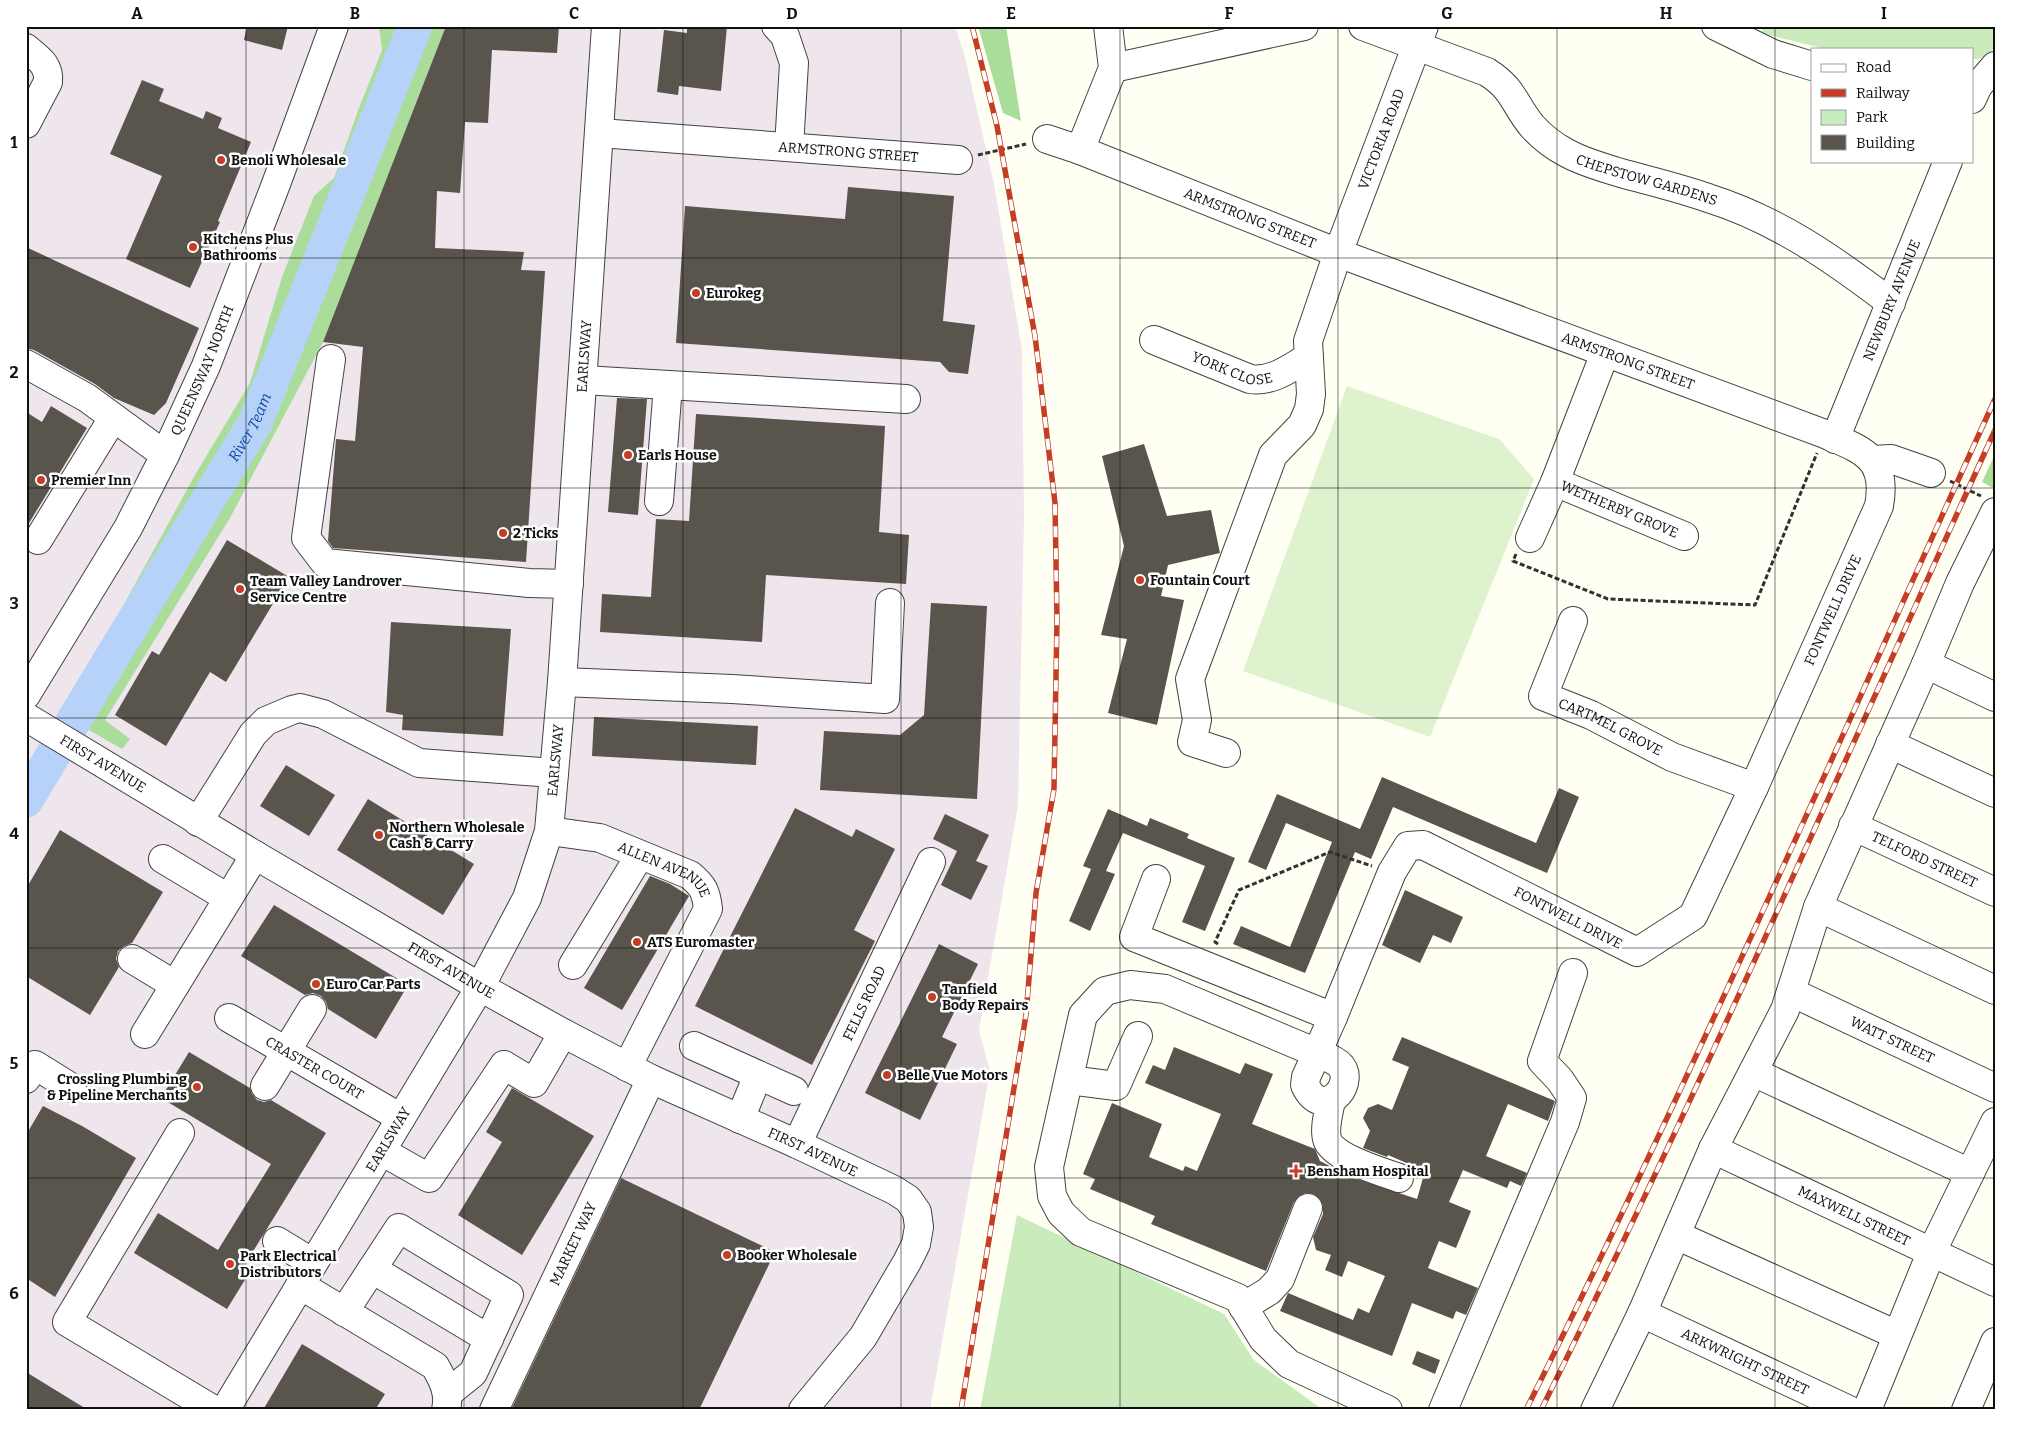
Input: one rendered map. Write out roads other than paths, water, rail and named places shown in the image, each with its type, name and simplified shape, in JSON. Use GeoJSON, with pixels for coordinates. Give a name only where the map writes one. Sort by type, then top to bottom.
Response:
{"type":"FeatureCollection","features":[{"type":"Feature","properties":{"kind":"street","name":"QUEENSWAY NORTH"},"geometry":{"type":"LineString","coordinates":[[26,694],[128,528],[165,455],[212,350],[334,26]]}},
{"type":"Feature","properties":{"kind":"street","name":"EARLSWAY"},"geometry":{"type":"LineString","coordinates":[[225,1410],[480,987],[528,898],[549,831],[569,584],[606,26]]}},
{"type":"Feature","properties":{"kind":"street"},"geometry":{"type":"LineString","coordinates":[[776,26],[785,36],[794,62],[789,147]]}},
{"type":"Feature","properties":{"kind":"street"},"geometry":{"type":"LineString","coordinates":[[1080,150],[1113,68],[1108,26]]}},
{"type":"Feature","properties":{"kind":"street"},"geometry":{"type":"LineString","coordinates":[[1113,68],[1304,26]]}},
{"type":"Feature","properties":{"kind":"street","name":"CHEPSTOW GARDENS"},"geometry":{"type":"LineString","coordinates":[[1363,26],[1421,36],[1501,81],[1510,91],[1531,125],[1545,139],[1566,153],[1591,164],[1709,198],[1756,216],[1796,236],[1843,267],[1891,303]]}},
{"type":"Feature","properties":{"kind":"street"},"geometry":{"type":"LineString","coordinates":[[1716,26],[1773,54],[1811,66]]}},
{"type":"Feature","properties":{"kind":"street","name":"VICTORIA ROAD"},"geometry":{"type":"LineString","coordinates":[[1226,753],[1192,742],[1197,720],[1190,679],[1273,456],[1302,425],[1309,410],[1308,341],[1338,252],[1421,36]]}},
{"type":"Feature","properties":{"kind":"street"},"geometry":{"type":"LineString","coordinates":[[26,48],[44,63],[49,75],[48,82],[26,124]]}},
{"type":"Feature","properties":{"kind":"street","name":"ARMSTRONG STREET"},"geometry":{"type":"LineString","coordinates":[[600,132],[958,160]]}},
{"type":"Feature","properties":{"kind":"street","name":"ARMSTRONG STREET"},"geometry":{"type":"LineString","coordinates":[[1047,139],[1080,150],[1338,252],[1830,436],[1860,449],[1872,460]]}},
{"type":"Feature","properties":{"kind":"street","name":"NEWBURY AVENUE"},"geometry":{"type":"LineString","coordinates":[[1830,436],[1891,303],[1948,162]]}},
{"type":"Feature","properties":{"kind":"street","name":"YORK CLOSE"},"geometry":{"type":"LineString","coordinates":[[1154,340],[1250,378],[1262,380],[1272,378],[1309,357]]}},
{"type":"Feature","properties":{"kind":"street","name":"WETHERBY GROVE"},"geometry":{"type":"LineString","coordinates":[[1530,538],[1605,353]]}},
{"type":"Feature","properties":{"kind":"street"},"geometry":{"type":"LineString","coordinates":[[331,359],[306,538],[326,563],[530,583],[569,584]]}},
{"type":"Feature","properties":{"kind":"street"},"geometry":{"type":"LineString","coordinates":[[26,364],[67,386],[165,455]]}},
{"type":"Feature","properties":{"kind":"street"},"geometry":{"type":"LineString","coordinates":[[583,380],[906,400]]}},
{"type":"Feature","properties":{"kind":"street"},"geometry":{"type":"LineString","coordinates":[[660,501],[668,385]]}},
{"type":"Feature","properties":{"kind":"street"},"geometry":{"type":"LineString","coordinates":[[38,540],[113,418]]}},
{"type":"Feature","properties":{"kind":"street"},"geometry":{"type":"LineString","coordinates":[[1872,460],[1891,459],[1931,473]]}},
{"type":"Feature","properties":{"kind":"street","name":"FONTWELL DRIVE"},"geometry":{"type":"LineString","coordinates":[[1317,1053],[1392,872],[1408,846],[1423,845],[1637,952],[1693,916],[1754,787],[1879,506],[1882,494],[1880,479],[1872,460]]}},
{"type":"Feature","properties":{"kind":"street","name":"WETHERBY GROVE"},"geometry":{"type":"LineString","coordinates":[[1554,482],[1684,536]]}},
{"type":"Feature","properties":{"kind":"street"},"geometry":{"type":"LineString","coordinates":[[1595,1410],[1642,1313],[1713,1149],[1785,1010],[1818,908],[1926,664],[1990,505]]}},
{"type":"Feature","properties":{"kind":"street"},"geometry":{"type":"LineString","coordinates":[[562,682],[732,689],[885,700],[890,603]]}},
{"type":"Feature","properties":{"kind":"street","name":"CARTMEL GROVE"},"geometry":{"type":"LineString","coordinates":[[1573,621],[1543,696],[1592,716],[1672,757],[1754,787]]}},
{"type":"Feature","properties":{"kind":"street"},"geometry":{"type":"LineString","coordinates":[[1926,664],[1995,697]]}},
{"type":"Feature","properties":{"kind":"street"},"geometry":{"type":"LineString","coordinates":[[198,822],[254,734],[266,721],[300,708],[323,714],[419,764],[554,773]]}},
{"type":"Feature","properties":{"kind":"street","name":"FIRST AVENUE"},"geometry":{"type":"LineString","coordinates":[[35,722],[198,822],[480,987],[651,1079],[797,1144],[894,1190],[908,1199],[917,1212],[919,1227],[916,1244],[863,1337],[803,1410]]}},
{"type":"Feature","properties":{"kind":"street"},"geometry":{"type":"LineString","coordinates":[[1890,744],[1995,793]]}},
{"type":"Feature","properties":{"kind":"street","name":"TELFORD STREET"},"geometry":{"type":"LineString","coordinates":[[1853,826],[1995,892]]}},
{"type":"Feature","properties":{"kind":"street","name":"ALLEN AVENUE"},"geometry":{"type":"LineString","coordinates":[[549,831],[600,838],[690,875],[699,883],[706,894],[708,909],[627,1067]]}},
{"type":"Feature","properties":{"kind":"street"},"geometry":{"type":"LineString","coordinates":[[145,1034],[255,855]]}},
{"type":"Feature","properties":{"kind":"street"},"geometry":{"type":"LineString","coordinates":[[573,965],[640,855]]}},
{"type":"Feature","properties":{"kind":"street"},"geometry":{"type":"LineString","coordinates":[[163,859],[228,898]]}},
{"type":"Feature","properties":{"kind":"street","name":"FELLS ROAD"},"geometry":{"type":"LineString","coordinates":[[797,1144],[931,862]]}},
{"type":"Feature","properties":{"kind":"street"},"geometry":{"type":"LineString","coordinates":[[1156,879],[1134,937],[1333,1017]]}},
{"type":"Feature","properties":{"kind":"street"},"geometry":{"type":"LineString","coordinates":[[1818,908],[1995,990]]}},
{"type":"Feature","properties":{"kind":"street"},"geometry":{"type":"LineString","coordinates":[[132,959],[175,985]]}},
{"type":"Feature","properties":{"kind":"street"},"geometry":{"type":"LineString","coordinates":[[1443,1410],[1565,1122],[1572,1098],[1560,1080],[1542,1061],[1573,973]]}},
{"type":"Feature","properties":{"kind":"street"},"geometry":{"type":"LineString","coordinates":[[1388,1410],[1288,1364],[1263,1339],[1238,1298],[1081,1232],[1061,1213],[1052,1196],[1049,1167],[1083,1015],[1105,991],[1130,985],[1165,990],[1334,1060],[1341,1066],[1345,1075],[1342,1089],[1331,1100],[1326,1130],[1330,1146],[1339,1154],[1399,1178]]}},
{"type":"Feature","properties":{"kind":"street","name":"WATT STREET"},"geometry":{"type":"LineString","coordinates":[[1791,992],[1995,1088]]}},
{"type":"Feature","properties":{"kind":"street"},"geometry":{"type":"LineString","coordinates":[[266,1086],[312,1008]]}},
{"type":"Feature","properties":{"kind":"street","name":"CRASTER COURT"},"geometry":{"type":"LineString","coordinates":[[229,1018],[401,1118]]}},
{"type":"Feature","properties":{"kind":"street"},"geometry":{"type":"LineString","coordinates":[[380,1151],[429,1178],[504,1065],[534,1083],[563,1032]]}},
{"type":"Feature","properties":{"kind":"street"},"geometry":{"type":"LineString","coordinates":[[1068,1080],[1116,1086],[1138,1036]]}},
{"type":"Feature","properties":{"kind":"street"},"geometry":{"type":"LineString","coordinates":[[694,1046],[794,1091]]}},
{"type":"Feature","properties":{"kind":"street"},"geometry":{"type":"LineString","coordinates":[[26,1079],[35,1065],[72,1088]]}},
{"type":"Feature","properties":{"kind":"street"},"geometry":{"type":"LineString","coordinates":[[1753,1072],[1970,1173]]}},
{"type":"Feature","properties":{"kind":"street"},"geometry":{"type":"LineString","coordinates":[[740,1119],[758,1075]]}},
{"type":"Feature","properties":{"kind":"street","name":"MARKET WAY"},"geometry":{"type":"LineString","coordinates":[[494,1410],[651,1079]]}},
{"type":"Feature","properties":{"kind":"street"},"geometry":{"type":"LineString","coordinates":[[1867,1410],[1931,1253],[1995,1122]]}},
{"type":"Feature","properties":{"kind":"street"},"geometry":{"type":"LineString","coordinates":[[180,1133],[67,1322],[214,1410]]}},
{"type":"Feature","properties":{"kind":"street","name":"MAXWELL STREET"},"geometry":{"type":"LineString","coordinates":[[1713,1149],[1995,1282]]}},
{"type":"Feature","properties":{"kind":"street"},"geometry":{"type":"LineString","coordinates":[[1243,1307],[1269,1291],[1280,1279],[1308,1208]]}},
{"type":"Feature","properties":{"kind":"street"},"geometry":{"type":"LineString","coordinates":[[344,1312],[399,1228],[509,1296],[474,1373],[447,1402]]}},
{"type":"Feature","properties":{"kind":"street"},"geometry":{"type":"LineString","coordinates":[[1676,1235],[1897,1335]]}},
{"type":"Feature","properties":{"kind":"street"},"geometry":{"type":"LineString","coordinates":[[277,1241],[344,1312],[435,1366],[442,1378],[447,1402]]}},
{"type":"Feature","properties":{"kind":"street"},"geometry":{"type":"LineString","coordinates":[[372,1269],[489,1339]]}},
{"type":"Feature","properties":{"kind":"street","name":"ARKWRIGHT STREET"},"geometry":{"type":"LineString","coordinates":[[1642,1313],[1849,1410]]}},
{"type":"Feature","properties":{"kind":"street"},"geometry":{"type":"LineString","coordinates":[[1966,1410],[1995,1342]]}},
{"type":"Feature","properties":{"kind":"waterway","name":"River Team"},"geometry":{"type":"LineString","coordinates":[[26,800],[255,423],[415,26]]}},
{"type":"Feature","properties":{"kind":"railway"},"geometry":{"type":"LineString","coordinates":[[961,1410],[1026,1015],[1036,893],[1054,789],[1057,619],[1055,503],[1035,336],[997,126],[972,26]]}},
{"type":"Feature","properties":{"kind":"railway"},"geometry":{"type":"LineString","coordinates":[[1526,1410],[1707,1033],[1995,399]]}},
{"type":"Feature","properties":{"kind":"railway"},"geometry":{"type":"LineString","coordinates":[[1541,1410],[1716,1045],[1995,430]]}},
{"type":"Feature","properties":{"kind":"place","name":"Benoli Wholesale"},"geometry":{"type":"Point","coordinates":[221,160]}},
{"type":"Feature","properties":{"kind":"place","name":"Kitchens Plus Bathrooms"},"geometry":{"type":"Point","coordinates":[193,247]}},
{"type":"Feature","properties":{"kind":"place","name":"Eurokeg"},"geometry":{"type":"Point","coordinates":[696,293]}},
{"type":"Feature","properties":{"kind":"place","name":"Earls House"},"geometry":{"type":"Point","coordinates":[628,455]}},
{"type":"Feature","properties":{"kind":"place","name":"Premier Inn"},"geometry":{"type":"Point","coordinates":[41,480]}},
{"type":"Feature","properties":{"kind":"place","name":"2 Ticks"},"geometry":{"type":"Point","coordinates":[503,533]}},
{"type":"Feature","properties":{"kind":"place","name":"Fountain Court"},"geometry":{"type":"Point","coordinates":[1140,580]}},
{"type":"Feature","properties":{"kind":"place","name":"Team Valley Landrover Service Centre"},"geometry":{"type":"Point","coordinates":[240,589]}},
{"type":"Feature","properties":{"kind":"place","name":"Northern Wholesale Cash & Carry"},"geometry":{"type":"Point","coordinates":[379,835]}},
{"type":"Feature","properties":{"kind":"place","name":"ATS Euromaster"},"geometry":{"type":"Point","coordinates":[637,942]}},
{"type":"Feature","properties":{"kind":"place","name":"Euro Car Parts"},"geometry":{"type":"Point","coordinates":[316,984]}},
{"type":"Feature","properties":{"kind":"place","name":"Tanfield Body Repairs"},"geometry":{"type":"Point","coordinates":[932,997]}},
{"type":"Feature","properties":{"kind":"place","name":"Belle Vue Motors"},"geometry":{"type":"Point","coordinates":[887,1075]}},
{"type":"Feature","properties":{"kind":"place","name":"Crossling Plumbing & Pipeline Merchants"},"geometry":{"type":"Point","coordinates":[197,1087]}},
{"type":"Feature","properties":{"kind":"place","name":"Bensham Hospital"},"geometry":{"type":"Point","coordinates":[1296,1171]}},
{"type":"Feature","properties":{"kind":"place","name":"Booker Wholesale"},"geometry":{"type":"Point","coordinates":[727,1255]}},
{"type":"Feature","properties":{"kind":"place","name":"Park Electrical Distributors"},"geometry":{"type":"Point","coordinates":[230,1264]}}]}
